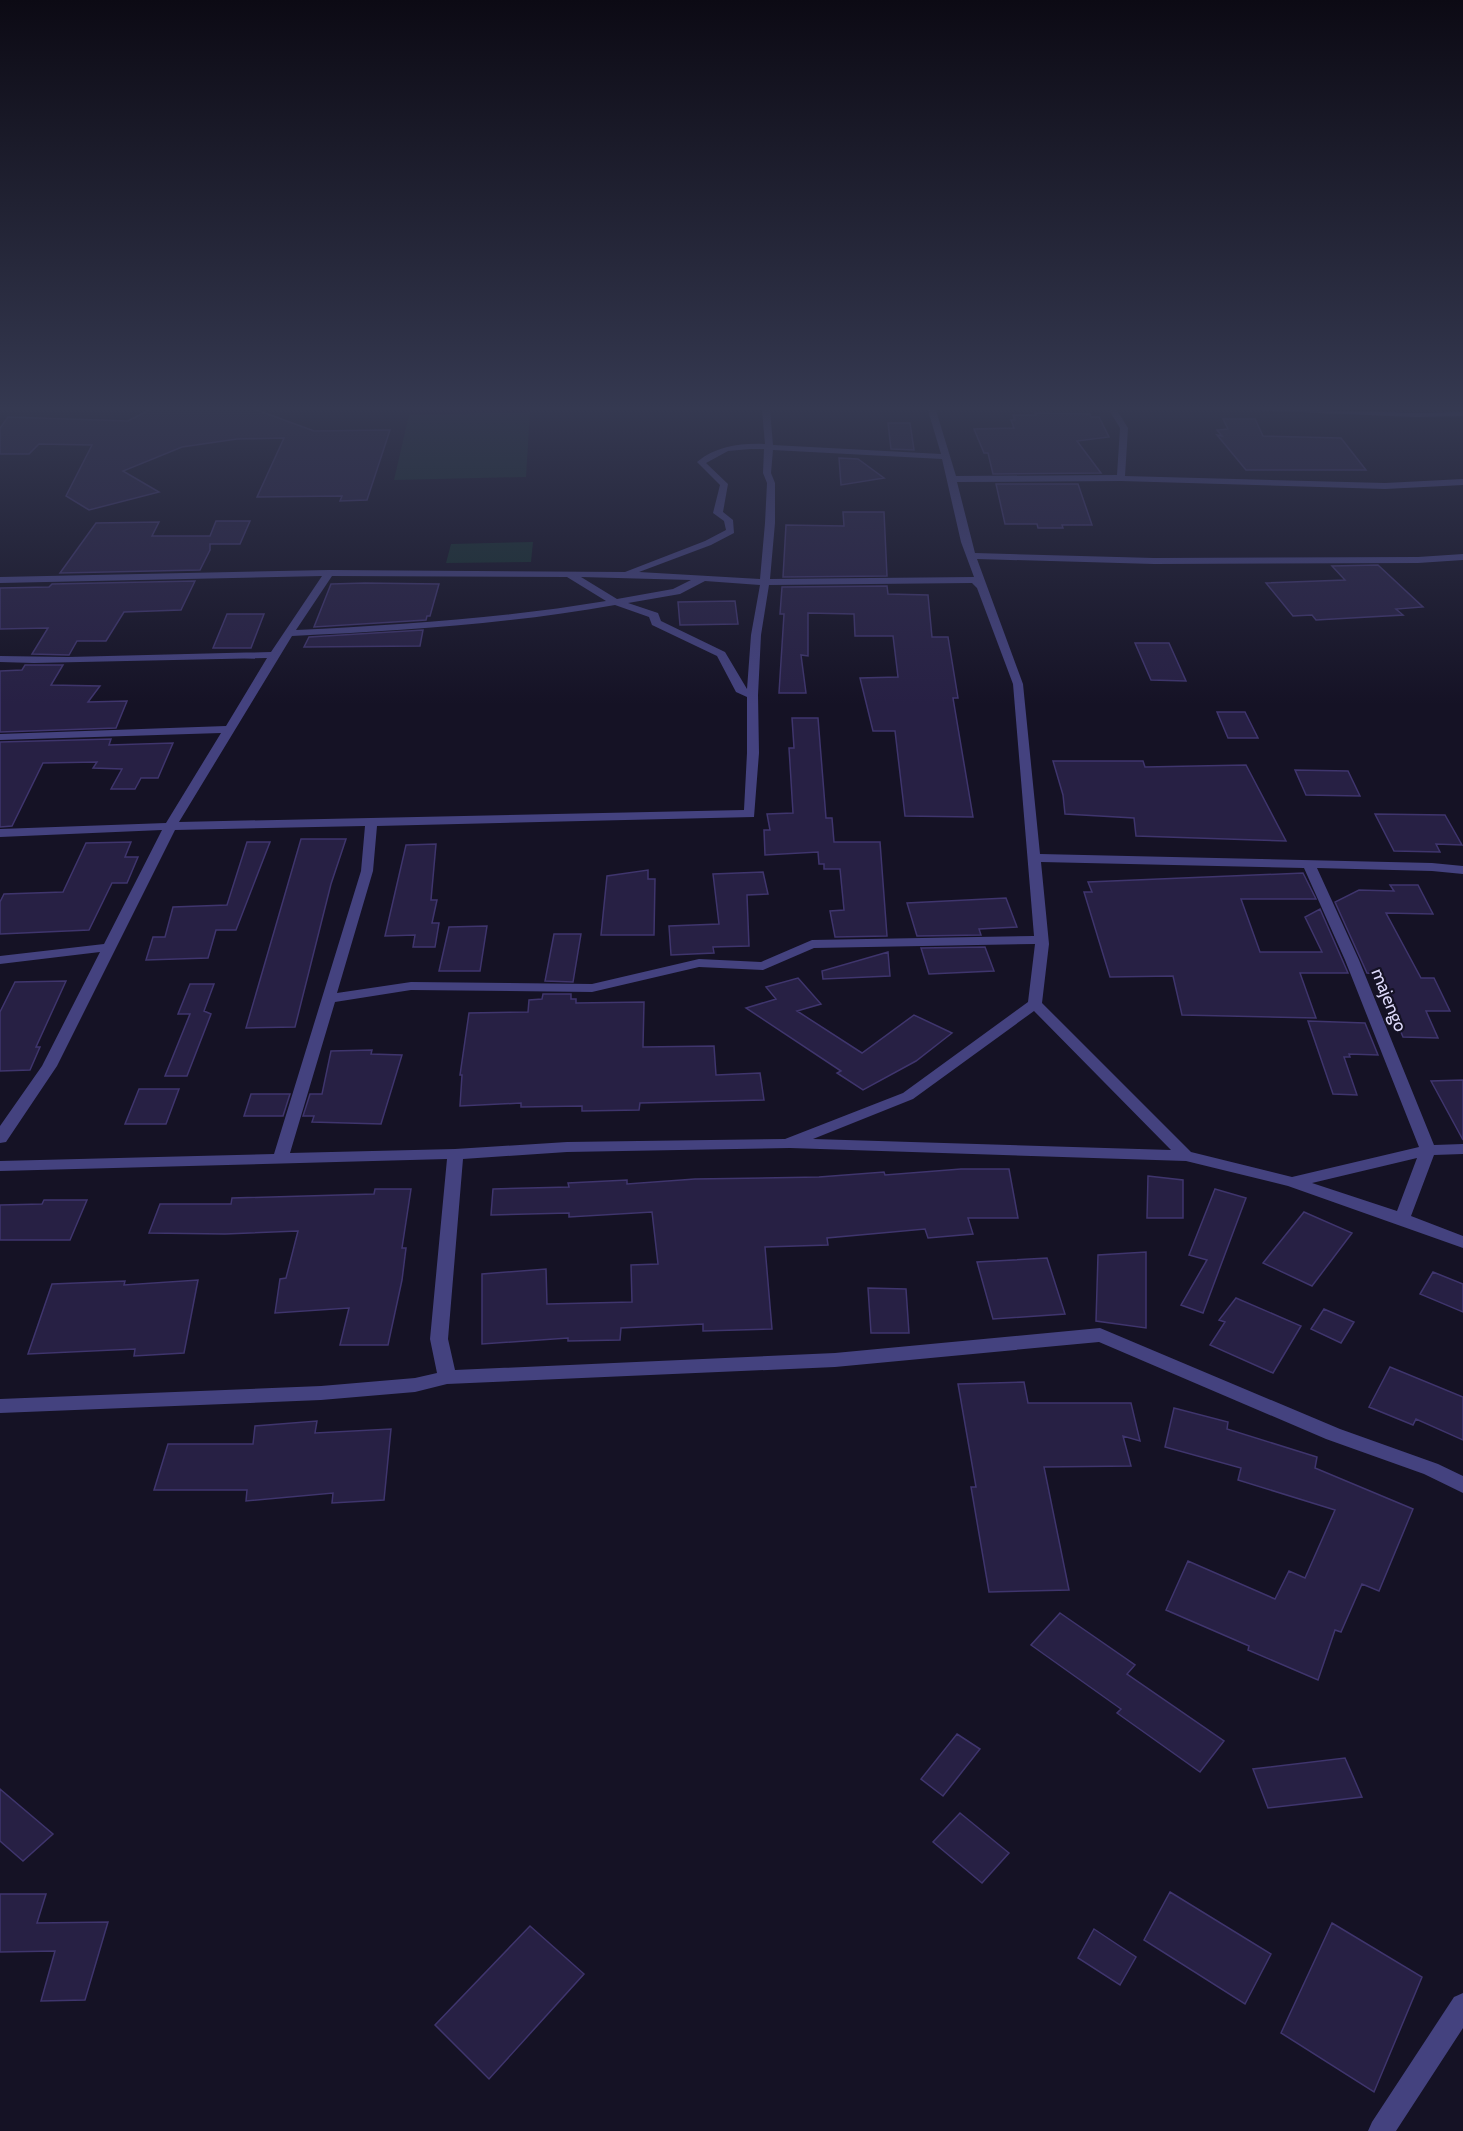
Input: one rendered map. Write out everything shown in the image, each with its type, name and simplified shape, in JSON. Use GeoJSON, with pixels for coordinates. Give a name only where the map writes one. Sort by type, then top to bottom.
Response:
{"type":"FeatureCollection","features":[{"type":"Feature","properties":{"kind":"street"},"geometry":{"type":"LineString","coordinates":[[622,575],[708,543],[731,531],[728,520],[718,513],[719,506]]}},
{"type":"Feature","properties":{"kind":"street"},"geometry":{"type":"LineString","coordinates":[[0,833],[750,814],[753,753],[752,695],[756,635],[765,582],[770,506]]}},
{"type":"Feature","properties":{"kind":"street"},"geometry":{"type":"LineString","coordinates":[[787,1143],[908,1096],[1035,1004],[1041,940],[1018,684],[971,556],[959,506]]}},
{"type":"Feature","properties":{"kind":"street"},"geometry":{"type":"LineString","coordinates":[[971,556],[1154,561],[1418,560],[1463,557]]}},
{"type":"Feature","properties":{"kind":"street"},"geometry":{"type":"LineString","coordinates":[[0,580],[328,573],[570,574],[765,582],[975,580],[982,587]]}},
{"type":"Feature","properties":{"kind":"street"},"geometry":{"type":"LineString","coordinates":[[0,1138],[49,1066],[170,827],[274,655],[328,573]]}},
{"type":"Feature","properties":{"kind":"street"},"geometry":{"type":"LineString","coordinates":[[570,574],[614,601],[654,615],[656,623],[721,654],[740,690],[752,695]]}},
{"type":"Feature","properties":{"kind":"street"},"geometry":{"type":"LineString","coordinates":[[289,633],[372,629],[541,615],[676,592],[703,578]]}},
{"type":"Feature","properties":{"kind":"street"},"geometry":{"type":"LineString","coordinates":[[0,659],[34,661],[215,654],[274,655]]}},
{"type":"Feature","properties":{"kind":"street"},"geometry":{"type":"LineString","coordinates":[[0,737],[229,729]]}},
{"type":"Feature","properties":{"kind":"street"},"geometry":{"type":"LineString","coordinates":[[280,1159],[367,871],[371,823]]}},
{"type":"Feature","properties":{"kind":"street"},"geometry":{"type":"LineString","coordinates":[[1035,858],[1463,870]]}},
{"type":"Feature","properties":{"kind":"street","name":"majengo"},"geometry":{"type":"LineString","coordinates":[[1309,865],[1352,960],[1428,1150]]}},
{"type":"Feature","properties":{"kind":"street"},"geometry":{"type":"LineString","coordinates":[[328,999],[411,986],[591,988],[699,963],[763,966],[812,944],[1041,940]]}},
{"type":"Feature","properties":{"kind":"street"},"geometry":{"type":"LineString","coordinates":[[0,960],[46,956],[110,946]]}},
{"type":"Feature","properties":{"kind":"street"},"geometry":{"type":"LineString","coordinates":[[1035,1004],[1186,1156]]}},
{"type":"Feature","properties":{"kind":"street"},"geometry":{"type":"LineString","coordinates":[[0,1166],[455,1154],[567,1147],[787,1143],[1186,1156],[1292,1182],[1402,1218],[1463,1242]]}},
{"type":"Feature","properties":{"kind":"street"},"geometry":{"type":"LineString","coordinates":[[1292,1182],[1428,1150],[1463,1149]]}},
{"type":"Feature","properties":{"kind":"street"},"geometry":{"type":"LineString","coordinates":[[1402,1218],[1428,1150]]}},
{"type":"Feature","properties":{"kind":"street"},"geometry":{"type":"LineString","coordinates":[[447,1377],[439,1339],[455,1154]]}},
{"type":"Feature","properties":{"kind":"street"},"geometry":{"type":"LineString","coordinates":[[0,1406],[321,1394],[415,1385],[447,1377],[836,1360],[1100,1335],[1334,1434],[1431,1468],[1463,1485]]}},
{"type":"Feature","properties":{"kind":"street"},"geometry":{"type":"LineString","coordinates":[[1381,2131],[1463,2006]]}},
{"type":"Feature","properties":{"kind":"green space"},"geometry":{"type":"Polygon","coordinates":[[[533,542],[531,562],[446,563],[451,544],[533,542]]]}},
{"type":"Feature","properties":{"kind":"building"},"geometry":{"type":"Polygon","coordinates":[[[83,506],[103,506],[89,510],[83,506]]]}},
{"type":"Feature","properties":{"kind":"building"},"geometry":{"type":"Polygon","coordinates":[[[1001,506],[1086,506],[1092,525],[1038,528],[1037,524],[1005,524],[1001,506]]]}},
{"type":"Feature","properties":{"kind":"building"},"geometry":{"type":"Polygon","coordinates":[[[843,512],[884,512],[887,576],[783,577],[786,525],[844,526],[843,512]]]}},
{"type":"Feature","properties":{"kind":"building"},"geometry":{"type":"Polygon","coordinates":[[[216,521],[250,521],[240,544],[210,544],[210,550],[200,570],[60,573],[96,523],[159,522],[152,536],[210,536],[216,521]]]}},
{"type":"Feature","properties":{"kind":"building"},"geometry":{"type":"Polygon","coordinates":[[[1378,565],[1423,607],[1396,609],[1403,615],[1316,620],[1312,615],[1293,616],[1266,583],[1345,580],[1332,566],[1378,565]]]}},
{"type":"Feature","properties":{"kind":"building"},"geometry":{"type":"Polygon","coordinates":[[[195,581],[181,610],[124,612],[106,641],[77,641],[69,655],[32,654],[48,628],[0,629],[0,588],[49,587],[52,584],[195,581]]]}},
{"type":"Feature","properties":{"kind":"building"},"geometry":{"type":"Polygon","coordinates":[[[331,584],[439,584],[430,616],[427,616],[426,620],[314,627],[331,584]]]}},
{"type":"Feature","properties":{"kind":"building"},"geometry":{"type":"Polygon","coordinates":[[[887,586],[888,594],[928,595],[932,637],[948,637],[958,698],[953,698],[973,817],[905,816],[895,731],[873,731],[860,678],[898,677],[893,636],[855,636],[854,614],[808,613],[808,656],[801,655],[806,693],[779,693],[784,614],[780,614],[782,587],[887,586]]]}},
{"type":"Feature","properties":{"kind":"building"},"geometry":{"type":"Polygon","coordinates":[[[735,601],[738,624],[680,625],[678,602],[735,601]]]}},
{"type":"Feature","properties":{"kind":"building"},"geometry":{"type":"Polygon","coordinates":[[[227,614],[264,614],[251,648],[213,648],[227,614]]]}},
{"type":"Feature","properties":{"kind":"building"},"geometry":{"type":"Polygon","coordinates":[[[423,630],[420,646],[304,647],[309,637],[423,630]]]}},
{"type":"Feature","properties":{"kind":"building"},"geometry":{"type":"Polygon","coordinates":[[[1135,643],[1169,643],[1186,681],[1151,680],[1135,643]]]}},
{"type":"Feature","properties":{"kind":"building"},"geometry":{"type":"Polygon","coordinates":[[[25,665],[63,665],[51,685],[100,686],[88,702],[127,701],[116,728],[0,732],[0,671],[22,670],[25,665]]]}},
{"type":"Feature","properties":{"kind":"building"},"geometry":{"type":"Polygon","coordinates":[[[1217,712],[1245,712],[1258,738],[1228,738],[1217,712]]]}},
{"type":"Feature","properties":{"kind":"building"},"geometry":{"type":"Polygon","coordinates":[[[792,718],[818,718],[826,818],[832,818],[834,842],[880,842],[887,936],[835,937],[830,911],[844,910],[840,869],[824,869],[824,864],[819,864],[818,852],[765,855],[764,830],[770,830],[767,814],[793,813],[789,748],[794,748],[792,718]]]}},
{"type":"Feature","properties":{"kind":"building"},"geometry":{"type":"Polygon","coordinates":[[[111,739],[109,745],[173,743],[158,778],[141,778],[135,789],[111,789],[122,769],[93,768],[97,762],[43,763],[12,826],[0,827],[0,742],[111,739]]]}},
{"type":"Feature","properties":{"kind":"building"},"geometry":{"type":"Polygon","coordinates":[[[1053,761],[1143,761],[1145,767],[1246,765],[1286,841],[1136,836],[1134,818],[1065,814],[1063,795],[1053,761]]]}},
{"type":"Feature","properties":{"kind":"building"},"geometry":{"type":"Polygon","coordinates":[[[1295,770],[1348,771],[1360,796],[1306,795],[1295,770]]]}},
{"type":"Feature","properties":{"kind":"building"},"geometry":{"type":"Polygon","coordinates":[[[1375,814],[1445,815],[1462,845],[1436,844],[1440,852],[1394,851],[1375,814]]]}},
{"type":"Feature","properties":{"kind":"building"},"geometry":{"type":"Polygon","coordinates":[[[301,839],[346,839],[331,884],[295,1027],[246,1028],[301,839]]]}},
{"type":"Feature","properties":{"kind":"building"},"geometry":{"type":"Polygon","coordinates":[[[131,842],[125,857],[138,857],[127,883],[112,883],[89,930],[0,934],[0,902],[4,894],[63,892],[86,843],[131,842]]]}},
{"type":"Feature","properties":{"kind":"building"},"geometry":{"type":"Polygon","coordinates":[[[247,842],[270,842],[236,930],[216,930],[208,958],[146,960],[153,937],[165,937],[173,907],[227,905],[247,842]]]}},
{"type":"Feature","properties":{"kind":"building"},"geometry":{"type":"Polygon","coordinates":[[[436,844],[431,900],[437,900],[432,923],[439,923],[435,947],[413,947],[415,935],[385,936],[406,845],[436,844]]]}},
{"type":"Feature","properties":{"kind":"building"},"geometry":{"type":"Polygon","coordinates":[[[648,870],[648,879],[655,879],[654,935],[601,935],[607,876],[648,870]]]}},
{"type":"Feature","properties":{"kind":"building"},"geometry":{"type":"Polygon","coordinates":[[[763,872],[768,894],[747,895],[749,946],[713,947],[714,953],[671,955],[669,926],[719,924],[713,874],[763,872]]]}},
{"type":"Feature","properties":{"kind":"building"},"geometry":{"type":"Polygon","coordinates":[[[1303,873],[1316,899],[1241,899],[1260,952],[1322,952],[1305,917],[1320,909],[1348,973],[1300,973],[1316,1018],[1182,1015],[1173,976],[1110,977],[1084,892],[1092,892],[1088,882],[1303,873]]]}},
{"type":"Feature","properties":{"kind":"building"},"geometry":{"type":"Polygon","coordinates":[[[1390,885],[1418,885],[1433,914],[1386,913],[1421,978],[1434,978],[1450,1011],[1426,1011],[1438,1038],[1403,1037],[1377,974],[1367,973],[1335,902],[1359,890],[1394,891],[1390,885]]]}},
{"type":"Feature","properties":{"kind":"building"},"geometry":{"type":"Polygon","coordinates":[[[1006,898],[1017,927],[979,929],[981,935],[917,936],[907,903],[1006,898]]]}},
{"type":"Feature","properties":{"kind":"building"},"geometry":{"type":"Polygon","coordinates":[[[487,926],[480,971],[439,971],[449,927],[487,926]]]}},
{"type":"Feature","properties":{"kind":"building"},"geometry":{"type":"Polygon","coordinates":[[[554,934],[581,934],[573,982],[545,981],[554,934]]]}},
{"type":"Feature","properties":{"kind":"building"},"geometry":{"type":"Polygon","coordinates":[[[985,947],[994,971],[929,974],[921,948],[985,947]]]}},
{"type":"Feature","properties":{"kind":"building"},"geometry":{"type":"Polygon","coordinates":[[[888,952],[890,976],[823,979],[822,971],[888,952]]]}},
{"type":"Feature","properties":{"kind":"building"},"geometry":{"type":"Polygon","coordinates":[[[798,978],[821,1004],[797,1011],[862,1053],[914,1015],[952,1033],[916,1061],[863,1090],[837,1073],[841,1071],[746,1008],[776,999],[766,987],[798,978]]]}},
{"type":"Feature","properties":{"kind":"building"},"geometry":{"type":"Polygon","coordinates":[[[66,981],[36,1047],[40,1047],[30,1070],[0,1071],[0,1012],[15,982],[66,981]]]}},
{"type":"Feature","properties":{"kind":"building"},"geometry":{"type":"Polygon","coordinates":[[[190,984],[214,984],[204,1011],[211,1014],[187,1076],[165,1076],[190,1014],[178,1014],[190,984]]]}},
{"type":"Feature","properties":{"kind":"building"},"geometry":{"type":"Polygon","coordinates":[[[543,994],[571,994],[571,999],[576,999],[576,1003],[644,1002],[643,1047],[714,1046],[716,1075],[760,1073],[764,1100],[640,1103],[639,1110],[582,1111],[582,1106],[521,1107],[521,1103],[460,1106],[462,1075],[460,1075],[469,1013],[528,1012],[529,1000],[542,999],[543,994]]]}},
{"type":"Feature","properties":{"kind":"building"},"geometry":{"type":"Polygon","coordinates":[[[1308,1021],[1365,1023],[1378,1055],[1349,1054],[1350,1057],[1344,1057],[1357,1095],[1333,1094],[1308,1021]]]}},
{"type":"Feature","properties":{"kind":"building"},"geometry":{"type":"Polygon","coordinates":[[[372,1050],[371,1054],[402,1055],[381,1124],[312,1122],[314,1116],[303,1116],[310,1094],[322,1094],[331,1051],[372,1050]]]}},
{"type":"Feature","properties":{"kind":"building"},"geometry":{"type":"Polygon","coordinates":[[[1463,1080],[1463,1140],[1431,1081],[1463,1080]]]}},
{"type":"Feature","properties":{"kind":"building"},"geometry":{"type":"Polygon","coordinates":[[[139,1089],[179,1089],[166,1124],[125,1124],[139,1089]]]}},
{"type":"Feature","properties":{"kind":"building"},"geometry":{"type":"Polygon","coordinates":[[[251,1094],[290,1094],[283,1116],[244,1116],[251,1094]]]}},
{"type":"Feature","properties":{"kind":"building"},"geometry":{"type":"Polygon","coordinates":[[[961,1169],[1009,1169],[1018,1218],[968,1218],[973,1234],[928,1238],[925,1229],[827,1238],[828,1245],[765,1247],[772,1329],[703,1331],[703,1324],[621,1328],[620,1340],[568,1341],[568,1338],[482,1344],[482,1274],[546,1269],[547,1304],[632,1302],[631,1265],[658,1264],[652,1212],[569,1217],[569,1213],[491,1215],[493,1189],[569,1187],[568,1183],[627,1180],[627,1184],[695,1179],[819,1177],[884,1172],[885,1175],[961,1169]]]}},
{"type":"Feature","properties":{"kind":"building"},"geometry":{"type":"Polygon","coordinates":[[[1148,1176],[1183,1180],[1183,1218],[1147,1218],[1148,1176]]]}},
{"type":"Feature","properties":{"kind":"building"},"geometry":{"type":"Polygon","coordinates":[[[375,1189],[411,1189],[402,1248],[406,1248],[402,1280],[388,1345],[340,1345],[349,1308],[275,1313],[280,1279],[286,1278],[298,1231],[225,1234],[149,1233],[160,1204],[231,1204],[232,1198],[374,1194],[375,1189]]]}},
{"type":"Feature","properties":{"kind":"building"},"geometry":{"type":"Polygon","coordinates":[[[1215,1189],[1246,1198],[1203,1313],[1181,1305],[1207,1260],[1189,1255],[1215,1189]]]}},
{"type":"Feature","properties":{"kind":"building"},"geometry":{"type":"Polygon","coordinates":[[[44,1200],[87,1200],[70,1240],[0,1240],[0,1205],[42,1204],[44,1200]]]}},
{"type":"Feature","properties":{"kind":"building"},"geometry":{"type":"Polygon","coordinates":[[[1304,1212],[1352,1233],[1312,1286],[1263,1263],[1304,1212]]]}},
{"type":"Feature","properties":{"kind":"building"},"geometry":{"type":"Polygon","coordinates":[[[1146,1252],[1146,1328],[1096,1321],[1098,1255],[1146,1252]]]}},
{"type":"Feature","properties":{"kind":"building"},"geometry":{"type":"Polygon","coordinates":[[[1047,1258],[1065,1314],[993,1319],[977,1262],[1047,1258]]]}},
{"type":"Feature","properties":{"kind":"building"},"geometry":{"type":"Polygon","coordinates":[[[1433,1272],[1463,1284],[1463,1312],[1420,1294],[1433,1272]]]}},
{"type":"Feature","properties":{"kind":"building"},"geometry":{"type":"Polygon","coordinates":[[[198,1280],[184,1353],[134,1356],[135,1349],[28,1354],[52,1284],[125,1281],[124,1285],[198,1280]]]}},
{"type":"Feature","properties":{"kind":"building"},"geometry":{"type":"Polygon","coordinates":[[[868,1288],[906,1289],[909,1333],[871,1333],[868,1288]]]}},
{"type":"Feature","properties":{"kind":"building"},"geometry":{"type":"Polygon","coordinates":[[[1236,1298],[1301,1326],[1273,1373],[1210,1345],[1225,1322],[1219,1320],[1236,1298]]]}},
{"type":"Feature","properties":{"kind":"building"},"geometry":{"type":"Polygon","coordinates":[[[1324,1309],[1354,1322],[1341,1343],[1311,1329],[1324,1309]]]}},
{"type":"Feature","properties":{"kind":"building"},"geometry":{"type":"Polygon","coordinates":[[[1390,1367],[1463,1397],[1463,1440],[1416,1419],[1413,1425],[1369,1407],[1390,1367]]]}},
{"type":"Feature","properties":{"kind":"building"},"geometry":{"type":"Polygon","coordinates":[[[1024,1382],[1028,1403],[1131,1403],[1140,1441],[1123,1436],[1131,1466],[1044,1467],[1069,1590],[989,1592],[971,1487],[976,1487],[958,1384],[1024,1382]]]}},
{"type":"Feature","properties":{"kind":"building"},"geometry":{"type":"Polygon","coordinates":[[[1174,1408],[1228,1422],[1227,1429],[1317,1457],[1315,1468],[1413,1509],[1379,1591],[1362,1584],[1341,1632],[1335,1630],[1318,1680],[1248,1650],[1249,1646],[1166,1610],[1188,1561],[1275,1599],[1289,1571],[1305,1578],[1335,1510],[1238,1480],[1241,1468],[1165,1447],[1174,1408]]]}},
{"type":"Feature","properties":{"kind":"building"},"geometry":{"type":"Polygon","coordinates":[[[317,1421],[315,1433],[391,1429],[384,1500],[332,1503],[333,1493],[246,1501],[247,1490],[154,1490],[168,1444],[253,1444],[255,1426],[317,1421]]]}},
{"type":"Feature","properties":{"kind":"building"},"geometry":{"type":"Polygon","coordinates":[[[1060,1613],[1135,1665],[1127,1674],[1224,1741],[1200,1772],[1117,1713],[1121,1709],[1031,1645],[1060,1613]]]}},
{"type":"Feature","properties":{"kind":"building"},"geometry":{"type":"Polygon","coordinates":[[[957,1734],[980,1749],[943,1796],[921,1779],[957,1734]]]}},
{"type":"Feature","properties":{"kind":"building"},"geometry":{"type":"Polygon","coordinates":[[[1345,1758],[1362,1797],[1268,1808],[1253,1769],[1345,1758]]]}},
{"type":"Feature","properties":{"kind":"building"},"geometry":{"type":"Polygon","coordinates":[[[0,1789],[53,1834],[23,1861],[0,1841],[0,1789]]]}},
{"type":"Feature","properties":{"kind":"building"},"geometry":{"type":"Polygon","coordinates":[[[960,1813],[1009,1853],[982,1883],[933,1842],[960,1813]]]}},
{"type":"Feature","properties":{"kind":"building"},"geometry":{"type":"Polygon","coordinates":[[[1170,1892],[1271,1954],[1245,2004],[1144,1940],[1170,1892]]]}},
{"type":"Feature","properties":{"kind":"building"},"geometry":{"type":"Polygon","coordinates":[[[0,1894],[46,1894],[37,1923],[108,1922],[85,2000],[41,2001],[55,1951],[0,1952],[0,1894]]]}},
{"type":"Feature","properties":{"kind":"building"},"geometry":{"type":"Polygon","coordinates":[[[1332,1923],[1422,1977],[1374,2092],[1281,2033],[1332,1923]]]}},
{"type":"Feature","properties":{"kind":"building"},"geometry":{"type":"Polygon","coordinates":[[[530,1926],[584,1974],[489,2079],[435,2025],[530,1926]]]}},
{"type":"Feature","properties":{"kind":"building"},"geometry":{"type":"Polygon","coordinates":[[[1094,1929],[1136,1957],[1120,1985],[1078,1958],[1094,1929]]]}}]}
